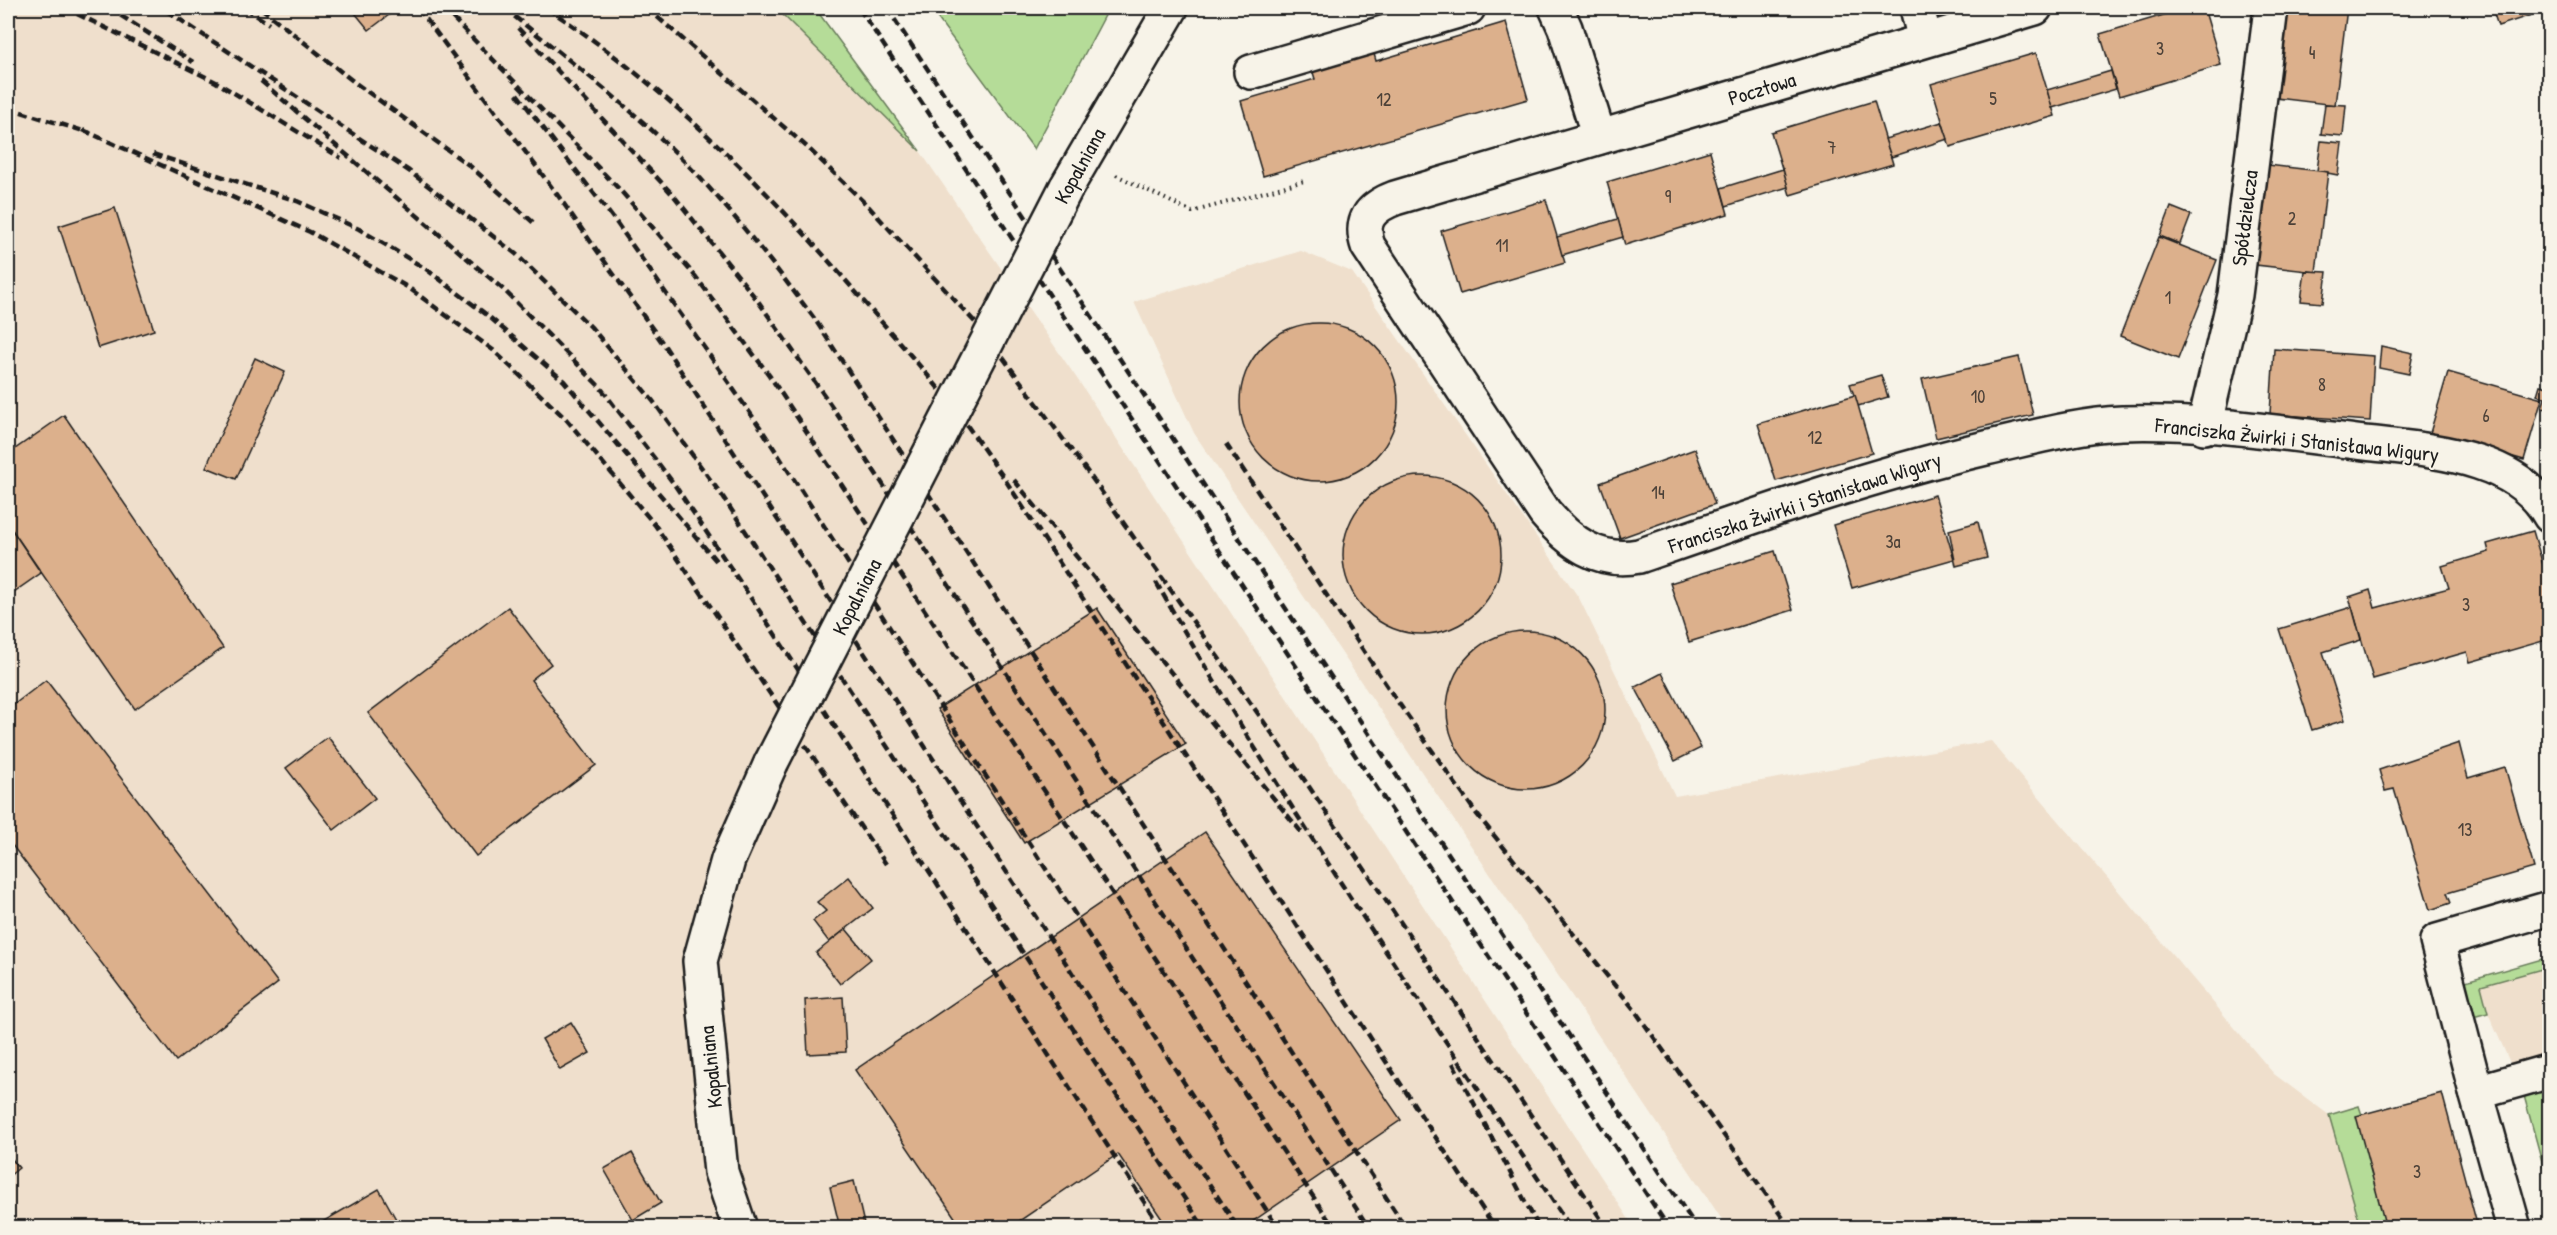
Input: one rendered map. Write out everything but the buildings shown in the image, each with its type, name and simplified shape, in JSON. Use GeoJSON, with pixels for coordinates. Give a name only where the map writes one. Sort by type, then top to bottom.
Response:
{"type":"FeatureCollection","features":[{"type":"Feature","properties":{"kind":"street","name":"Kopalniana"},"geometry":{"type":"LineString","coordinates":[[740,1227],[721,1172],[700,961],[728,860],[771,763],[1066,188],[1171,8]]}},
{"type":"Feature","properties":{"kind":"street"},"geometry":{"type":"LineString","coordinates":[[1251,72],[1468,8]]}},
{"type":"Feature","properties":{"kind":"street"},"geometry":{"type":"LineString","coordinates":[[1556,8],[1565,28],[1599,137]]}},
{"type":"Feature","properties":{"kind":"street"},"geometry":{"type":"LineString","coordinates":[[1917,8],[1925,40]]}},
{"type":"Feature","properties":{"kind":"street","name":"Pocztowa"},"geometry":{"type":"LineString","coordinates":[[1366,217],[1383,202],[1395,198],[2035,8]]}},
{"type":"Feature","properties":{"kind":"street","name":"Spółdzielcza"},"geometry":{"type":"LineString","coordinates":[[2205,426],[2235,295],[2271,8]]}},
{"type":"Feature","properties":{"kind":"street","name":"Franciszka Żwirki i Stanisława Wigury"},"geometry":{"type":"LineString","coordinates":[[1366,217],[1364,236],[1382,271],[1545,513],[1579,545],[1595,555],[1608,558],[1639,556],[1857,482],[2020,440],[2102,425],[2146,423],[2205,426],[2384,446],[2482,464],[2506,473],[2528,488],[2550,516]]}},
{"type":"Feature","properties":{"kind":"street"},"geometry":{"type":"LineString","coordinates":[[2514,1227],[2437,941],[2550,909]]}},
{"type":"Feature","properties":{"kind":"street"},"geometry":{"type":"LineString","coordinates":[[2476,1092],[2550,1071]]}},
{"type":"Feature","properties":{"kind":"path"},"geometry":{"type":"LineString","coordinates":[[1083,159],[1192,212],[1304,181]]}},
{"type":"Feature","properties":{"kind":"shaded area"},"geometry":{"type":"Polygon","coordinates":[[[8,8],[776,8],[920,151],[1080,383],[1634,1227],[8,1227],[8,8]]]}},
{"type":"Feature","properties":{"kind":"shaded area"},"geometry":{"type":"Polygon","coordinates":[[[1301,251],[1352,272],[1579,598],[1675,796],[1991,741],[2274,1074],[2329,1115],[2361,1227],[1727,1227],[1194,433],[1134,302],[1301,251]]]}},
{"type":"Feature","properties":{"kind":"shaded area"},"geometry":{"type":"Polygon","coordinates":[[[2549,957],[2549,1187],[2523,1092],[2488,1013],[2459,983],[2549,957]]]}},
{"type":"Feature","properties":{"kind":"green space"},"geometry":{"type":"Polygon","coordinates":[[[776,8],[815,8],[920,151],[776,8]]]}},
{"type":"Feature","properties":{"kind":"green space"},"geometry":{"type":"Polygon","coordinates":[[[930,8],[1109,8],[1034,149],[930,8]]]}},
{"type":"Feature","properties":{"kind":"green space"},"geometry":{"type":"Polygon","coordinates":[[[2549,957],[2549,967],[2481,986],[2488,1013],[2469,1018],[2459,983],[2549,957]]]}},
{"type":"Feature","properties":{"kind":"green space"},"geometry":{"type":"Polygon","coordinates":[[[2549,1085],[2549,1187],[2523,1092],[2549,1085]]]}},
{"type":"Feature","properties":{"kind":"green space"},"geometry":{"type":"Polygon","coordinates":[[[2359,1106],[2386,1227],[2361,1227],[2329,1115],[2359,1106]]]}},
{"type":"Feature","properties":{"kind":"railway"},"geometry":{"type":"LineString","coordinates":[[65,8],[216,82],[341,158]]}},
{"type":"Feature","properties":{"kind":"railway"},"geometry":{"type":"LineString","coordinates":[[109,8],[193,62]]}},
{"type":"Feature","properties":{"kind":"railway"},"geometry":{"type":"LineString","coordinates":[[245,8],[269,24]]}},
{"type":"Feature","properties":{"kind":"railway"},"geometry":{"type":"LineString","coordinates":[[261,8],[354,82],[470,166],[535,224]]}},
{"type":"Feature","properties":{"kind":"railway"},"geometry":{"type":"LineString","coordinates":[[418,8],[559,197],[664,345],[1238,1228]]}},
{"type":"Feature","properties":{"kind":"railway"},"geometry":{"type":"LineString","coordinates":[[443,8],[620,190],[696,277],[769,375],[1334,1228]]}},
{"type":"Feature","properties":{"kind":"railway"},"geometry":{"type":"LineString","coordinates":[[504,8],[621,103],[666,143],[737,220],[814,318],[1406,1228]]}},
{"type":"Feature","properties":{"kind":"railway"},"geometry":{"type":"LineString","coordinates":[[547,8],[634,71],[714,141],[752,178],[825,256],[955,409],[1004,478],[1495,1228]]}},
{"type":"Feature","properties":{"kind":"railway"},"geometry":{"type":"LineString","coordinates":[[647,8],[807,147],[868,206],[984,332],[1089,474],[1295,766],[1607,1228]]}},
{"type":"Feature","properties":{"kind":"railway"},"geometry":{"type":"LineString","coordinates":[[859,8],[1669,1228]]}},
{"type":"Feature","properties":{"kind":"railway"},"geometry":{"type":"LineString","coordinates":[[887,8],[1697,1228]]}},
{"type":"Feature","properties":{"kind":"railway"},"geometry":{"type":"LineString","coordinates":[[167,11],[409,171],[516,254],[591,327],[653,401],[723,497],[1204,1228]]}},
{"type":"Feature","properties":{"kind":"railway"},"geometry":{"type":"LineString","coordinates":[[518,28],[674,196],[758,301],[831,405],[1369,1228]]}},
{"type":"Feature","properties":{"kind":"railway"},"geometry":{"type":"LineString","coordinates":[[261,81],[505,291],[600,387],[674,484],[771,628],[1161,1228]]}},
{"type":"Feature","properties":{"kind":"railway"},"geometry":{"type":"LineString","coordinates":[[517,94],[616,222],[762,430],[1278,1228]]}},
{"type":"Feature","properties":{"kind":"railway"},"geometry":{"type":"LineString","coordinates":[[8,108],[90,133]]}},
{"type":"Feature","properties":{"kind":"railway"},"geometry":{"type":"LineString","coordinates":[[83,130],[310,232],[409,288],[493,350],[566,419],[655,525],[886,864]]}},
{"type":"Feature","properties":{"kind":"railway"},"geometry":{"type":"LineString","coordinates":[[153,154],[297,201],[359,229],[426,269],[487,315],[564,381],[718,563]]}},
{"type":"Feature","properties":{"kind":"railway"},"geometry":{"type":"LineString","coordinates":[[1226,444],[1393,695],[1476,813],[1633,1008],[1790,1228]]}},
{"type":"Feature","properties":{"kind":"railway"},"geometry":{"type":"LineString","coordinates":[[1014,480],[1302,833]]}},
{"type":"Feature","properties":{"kind":"railway"},"geometry":{"type":"LineString","coordinates":[[1156,582],[1204,665],[1305,828],[1571,1228]]}},
{"type":"Feature","properties":{"kind":"railway"},"geometry":{"type":"LineString","coordinates":[[1453,1063],[1539,1228]]}}]}
